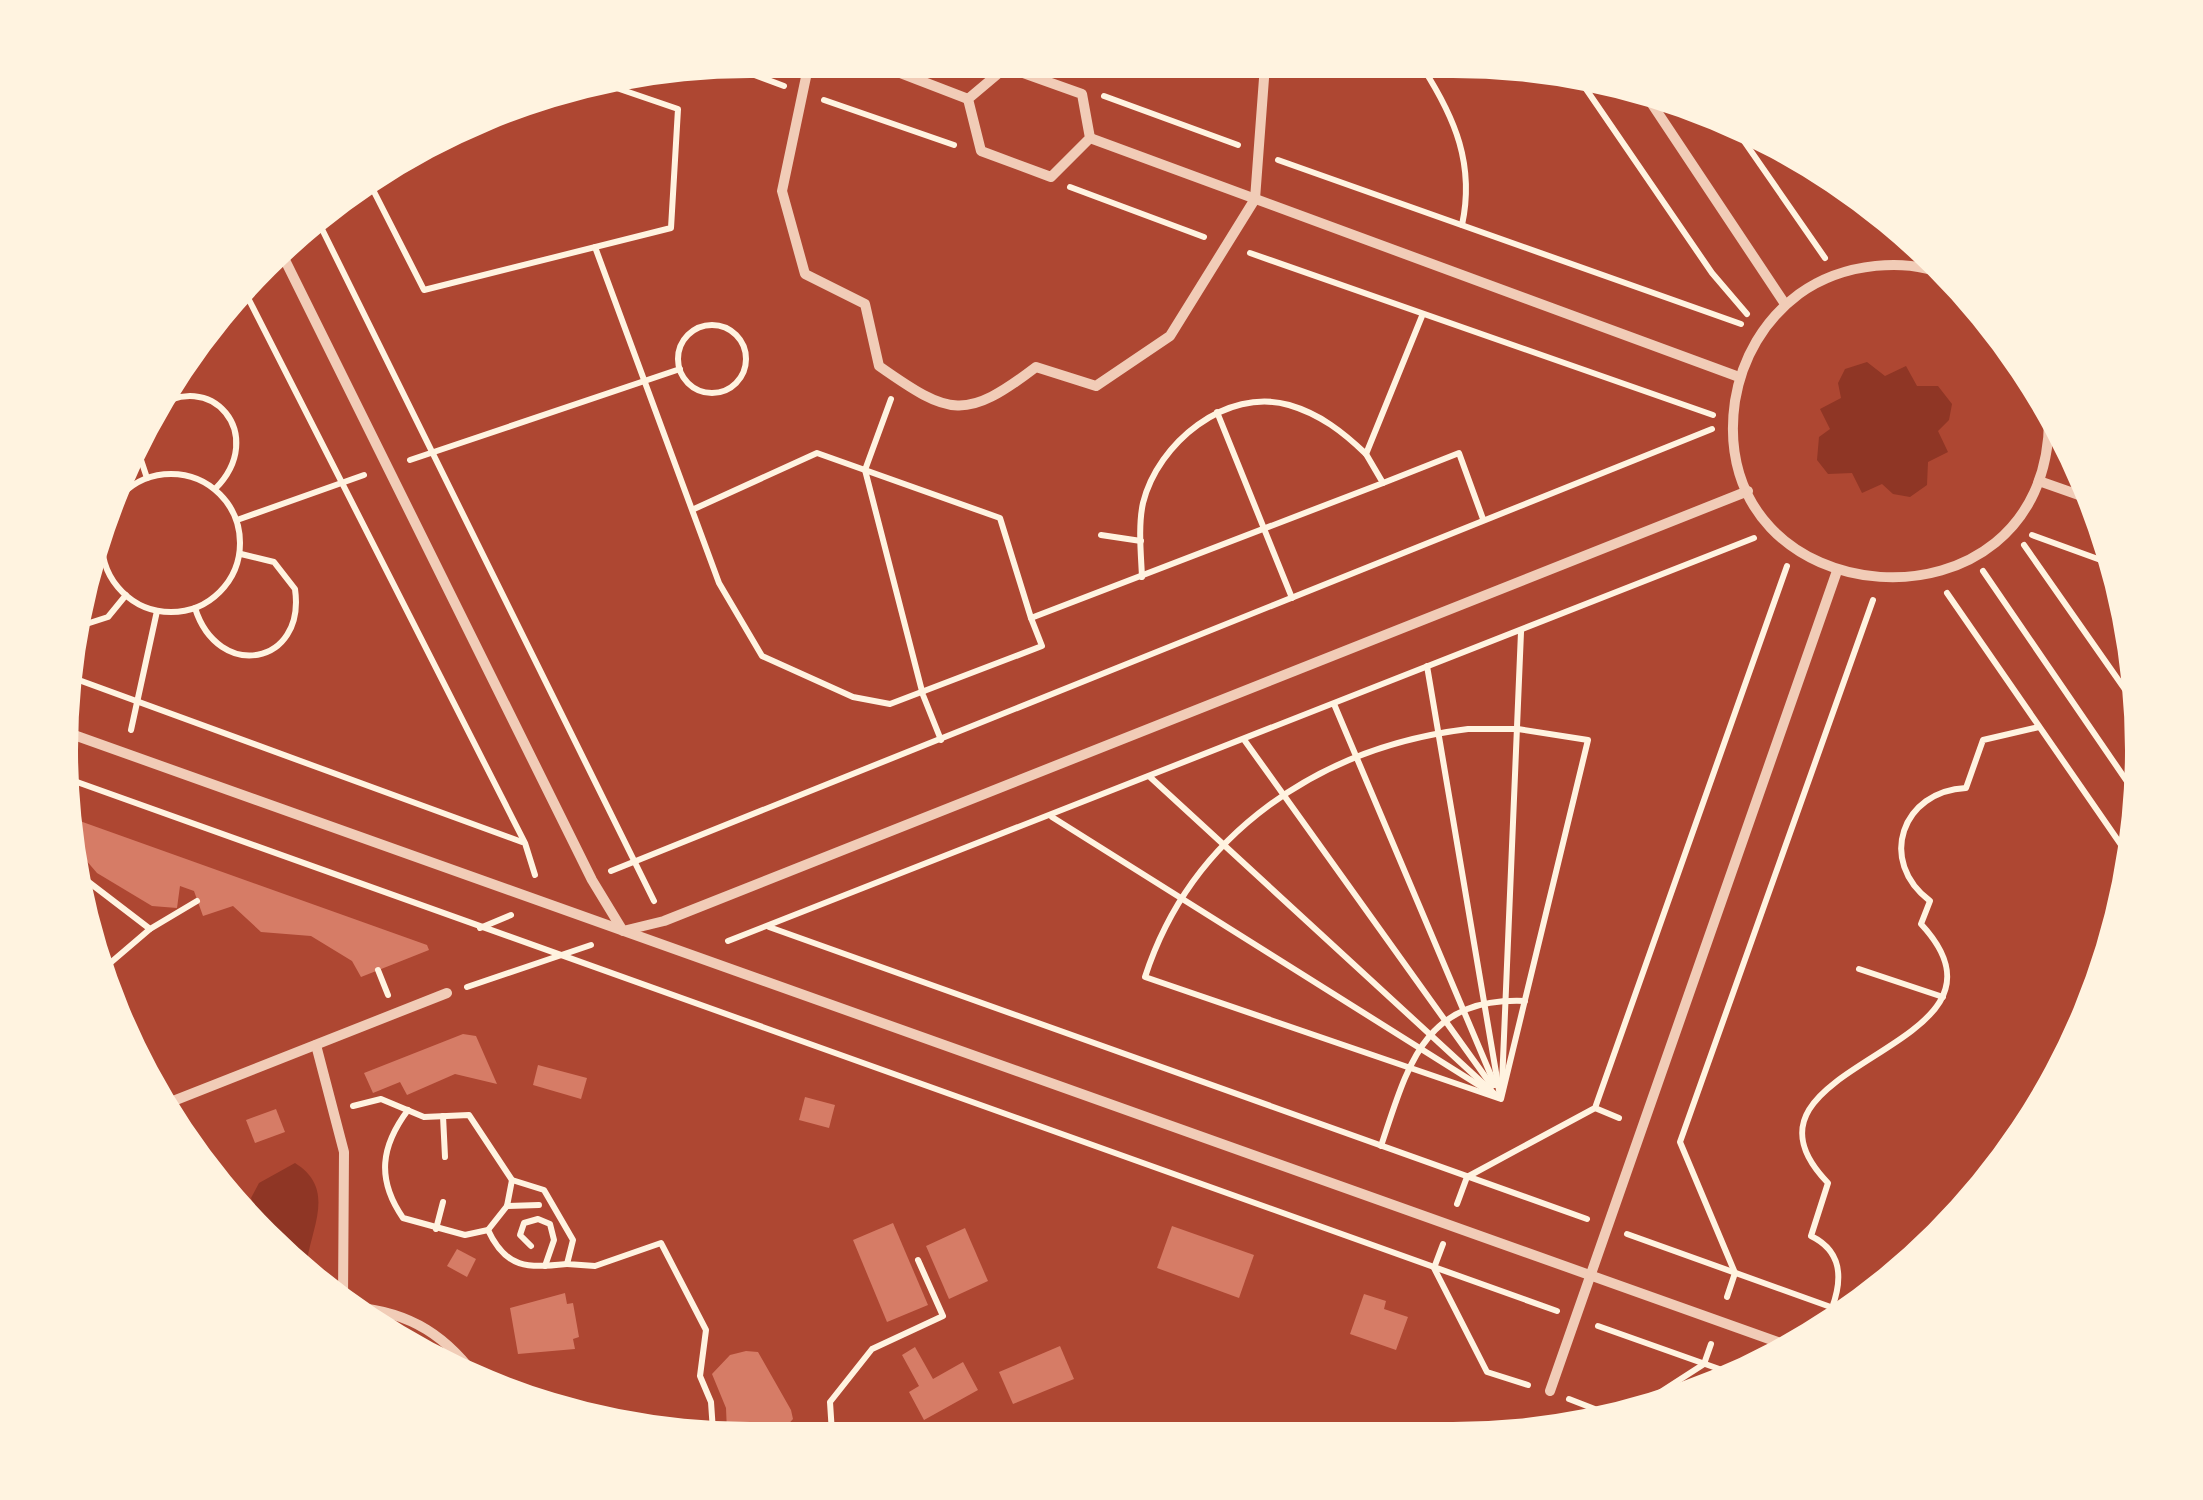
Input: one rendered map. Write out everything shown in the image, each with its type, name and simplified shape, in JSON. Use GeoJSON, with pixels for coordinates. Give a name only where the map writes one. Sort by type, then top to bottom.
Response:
{"type":"FeatureCollection","features":[{"type":"Feature","properties":{"kind":"street"},"geometry":{"type":"LineString","coordinates":[[803,78],[782,191],[805,274],[866,304],[879,365],[932,404],[989,403],[1036,368],[1096,386],[1170,336],[1255,199],[1264,78]]}},
{"type":"Feature","properties":{"kind":"street"},"geometry":{"type":"LineString","coordinates":[[913,78],[968,99]]}},
{"type":"Feature","properties":{"kind":"street"},"geometry":{"type":"LineString","coordinates":[[968,99],[994,78]]}},
{"type":"Feature","properties":{"kind":"street"},"geometry":{"type":"LineString","coordinates":[[1035,78],[1082,94],[1090,138]]}},
{"type":"Feature","properties":{"kind":"street"},"geometry":{"type":"LineString","coordinates":[[968,99],[981,151],[1051,177],[1090,138]]}},
{"type":"Feature","properties":{"kind":"street"},"geometry":{"type":"LineString","coordinates":[[1656,110],[1785,304]]}},
{"type":"Feature","properties":{"kind":"street"},"geometry":{"type":"LineString","coordinates":[[1090,138],[1739,377]]}},
{"type":"Feature","properties":{"kind":"street"},"geometry":{"type":"LineString","coordinates":[[287,264],[592,880],[623,931]]}},
{"type":"Feature","properties":{"kind":"street"},"geometry":{"type":"LineString","coordinates":[[1918,266],[1890,264],[1836,274],[1785,304],[1762,331],[1739,377],[1732,421],[1748,491],[1774,530],[1794,548],[1837,572],[1880,581],[1935,575],[1974,558],[2012,527],[2039,481],[2046,435]]}},
{"type":"Feature","properties":{"kind":"street"},"geometry":{"type":"LineString","coordinates":[[2039,481],[2074,493]]}},
{"type":"Feature","properties":{"kind":"street"},"geometry":{"type":"LineString","coordinates":[[623,931],[664,921],[1748,491]]}},
{"type":"Feature","properties":{"kind":"street"},"geometry":{"type":"LineString","coordinates":[[1550,1391],[1837,572]]}},
{"type":"Feature","properties":{"kind":"street"},"geometry":{"type":"LineString","coordinates":[[78,736],[1773,1340]]}},
{"type":"Feature","properties":{"kind":"street"},"geometry":{"type":"LineString","coordinates":[[177,1100],[447,993]]}},
{"type":"Feature","properties":{"kind":"street"},"geometry":{"type":"LineString","coordinates":[[316,1045],[344,1151],[343,1285]]}},
{"type":"Feature","properties":{"kind":"street"},"geometry":{"type":"LineString","coordinates":[[378,1309],[417,1320],[455,1354]]}},
{"type":"Feature","properties":{"kind":"path"},"geometry":{"type":"LineString","coordinates":[[764,78],[944,143],[981,151]]}},
{"type":"Feature","properties":{"kind":"path"},"geometry":{"type":"LineString","coordinates":[[1428,78],[1461,139],[1467,175],[1462,225]]}},
{"type":"Feature","properties":{"kind":"path"},"geometry":{"type":"LineString","coordinates":[[375,193],[424,290],[671,228],[678,109],[623,90]]}},
{"type":"Feature","properties":{"kind":"path"},"geometry":{"type":"LineString","coordinates":[[1588,92],[1712,273],[1762,331]]}},
{"type":"Feature","properties":{"kind":"path"},"geometry":{"type":"LineString","coordinates":[[1082,94],[1116,97],[1762,331]]}},
{"type":"Feature","properties":{"kind":"path"},"geometry":{"type":"LineString","coordinates":[[1747,146],[1836,274]]}},
{"type":"Feature","properties":{"kind":"path"},"geometry":{"type":"LineString","coordinates":[[1051,177],[1085,196],[1732,421]]}},
{"type":"Feature","properties":{"kind":"path"},"geometry":{"type":"LineString","coordinates":[[323,232],[664,921]]}},
{"type":"Feature","properties":{"kind":"path"},"geometry":{"type":"LineString","coordinates":[[595,247],[718,583],[762,656],[853,697],[890,704],[1042,646],[1000,518],[817,453],[693,510]]}},
{"type":"Feature","properties":{"kind":"path"},"geometry":{"type":"LineString","coordinates":[[250,302],[525,843],[543,902],[480,928]]}},
{"type":"Feature","properties":{"kind":"path"},"geometry":{"type":"LineString","coordinates":[[1366,454],[1421,316]]}},
{"type":"Feature","properties":{"kind":"path"},"geometry":{"type":"LineString","coordinates":[[706,325],[729,329],[745,346],[741,378],[724,391],[702,392],[680,369],[680,347],[706,325]]}},
{"type":"Feature","properties":{"kind":"path"},"geometry":{"type":"LineString","coordinates":[[237,520],[680,369]]}},
{"type":"Feature","properties":{"kind":"path"},"geometry":{"type":"LineString","coordinates":[[898,379],[865,470],[923,695],[940,740]]}},
{"type":"Feature","properties":{"kind":"path"},"geometry":{"type":"LineString","coordinates":[[176,402],[186,398],[214,402],[238,432],[233,468],[215,489]]}},
{"type":"Feature","properties":{"kind":"path"},"geometry":{"type":"LineString","coordinates":[[1142,577],[1143,502],[1161,465],[1184,434],[1217,412],[1285,404],[1325,419],[1366,454],[1383,483]]}},
{"type":"Feature","properties":{"kind":"path"},"geometry":{"type":"LineString","coordinates":[[1217,412],[1292,598]]}},
{"type":"Feature","properties":{"kind":"path"},"geometry":{"type":"LineString","coordinates":[[592,880],[1732,421]]}},
{"type":"Feature","properties":{"kind":"path"},"geometry":{"type":"LineString","coordinates":[[1031,618],[1460,453],[1483,520]]}},
{"type":"Feature","properties":{"kind":"path"},"geometry":{"type":"LineString","coordinates":[[142,463],[148,478]]}},
{"type":"Feature","properties":{"kind":"path"},"geometry":{"type":"LineString","coordinates":[[105,562],[126,595],[158,611],[196,608],[225,587],[240,554],[237,520],[215,489],[183,475],[148,478],[131,489]]}},
{"type":"Feature","properties":{"kind":"path"},"geometry":{"type":"LineString","coordinates":[[2012,527],[2097,558]]}},
{"type":"Feature","properties":{"kind":"path"},"geometry":{"type":"LineString","coordinates":[[2012,527],[2122,684]]}},
{"type":"Feature","properties":{"kind":"path"},"geometry":{"type":"LineString","coordinates":[[675,998],[690,954],[769,927],[1774,530]]}},
{"type":"Feature","properties":{"kind":"path"},"geometry":{"type":"LineString","coordinates":[[1101,535],[1141,541]]}},
{"type":"Feature","properties":{"kind":"path"},"geometry":{"type":"LineString","coordinates":[[1591,1407],[1487,1372],[1435,1268],[1467,1177],[1595,1108],[1794,548]]}},
{"type":"Feature","properties":{"kind":"path"},"geometry":{"type":"LineString","coordinates":[[196,608],[201,626],[225,651],[267,654],[282,642],[293,626],[295,589],[274,562],[240,554]]}},
{"type":"Feature","properties":{"kind":"path"},"geometry":{"type":"LineString","coordinates":[[1974,558],[2124,778]]}},
{"type":"Feature","properties":{"kind":"path"},"geometry":{"type":"LineString","coordinates":[[1935,575],[2118,841]]}},
{"type":"Feature","properties":{"kind":"path"},"geometry":{"type":"LineString","coordinates":[[1671,1385],[1704,1364],[1735,1273],[1680,1142],[1880,581]]}},
{"type":"Feature","properties":{"kind":"path"},"geometry":{"type":"LineString","coordinates":[[91,622],[108,617],[126,595]]}},
{"type":"Feature","properties":{"kind":"path"},"geometry":{"type":"LineString","coordinates":[[126,753],[158,611]]}},
{"type":"Feature","properties":{"kind":"path"},"geometry":{"type":"LineString","coordinates":[[1501,1099],[1521,632]]}},
{"type":"Feature","properties":{"kind":"path"},"geometry":{"type":"LineString","coordinates":[[1427,666],[1501,1099]]}},
{"type":"Feature","properties":{"kind":"path"},"geometry":{"type":"LineString","coordinates":[[82,681],[525,843]]}},
{"type":"Feature","properties":{"kind":"path"},"geometry":{"type":"LineString","coordinates":[[1334,704],[1501,1099]]}},
{"type":"Feature","properties":{"kind":"path"},"geometry":{"type":"LineString","coordinates":[[1836,1302],[1840,1270],[1826,1243],[1811,1236],[1828,1183],[1808,1158],[1805,1137],[1811,1107],[1860,1062],[1923,1027],[1943,998],[1945,962],[1921,925],[1930,901],[1905,870],[1904,827],[1919,803],[1947,789],[1966,788],[1983,740],[2039,728]]}},
{"type":"Feature","properties":{"kind":"path"},"geometry":{"type":"LineString","coordinates":[[1518,729],[1588,740],[1501,1099],[1144,977],[1180,899],[1223,846],[1280,793],[1355,755],[1438,732],[1518,729]]}},
{"type":"Feature","properties":{"kind":"path"},"geometry":{"type":"LineString","coordinates":[[1244,739],[1501,1099]]}},
{"type":"Feature","properties":{"kind":"path"},"geometry":{"type":"LineString","coordinates":[[1150,777],[1501,1099]]}},
{"type":"Feature","properties":{"kind":"path"},"geometry":{"type":"LineString","coordinates":[[79,783],[1716,1368]]}},
{"type":"Feature","properties":{"kind":"path"},"geometry":{"type":"LineString","coordinates":[[1049,816],[1501,1099]]}},
{"type":"Feature","properties":{"kind":"path"},"geometry":{"type":"LineString","coordinates":[[92,884],[150,929]]}},
{"type":"Feature","properties":{"kind":"path"},"geometry":{"type":"LineString","coordinates":[[112,961],[150,929],[197,902]]}},
{"type":"Feature","properties":{"kind":"path"},"geometry":{"type":"LineString","coordinates":[[769,927],[1829,1307]]}},
{"type":"Feature","properties":{"kind":"path"},"geometry":{"type":"LineString","coordinates":[[447,993],[563,958],[623,931]]}},
{"type":"Feature","properties":{"kind":"path"},"geometry":{"type":"LineString","coordinates":[[1859,969],[1943,998]]}},
{"type":"Feature","properties":{"kind":"path"},"geometry":{"type":"LineString","coordinates":[[1381,1146],[1408,1067],[1428,1032],[1463,1011],[1525,1000]]}},
{"type":"Feature","properties":{"kind":"path"},"geometry":{"type":"LineString","coordinates":[[334,1111],[381,1099],[408,1110],[469,1115],[512,1180],[544,1190],[548,1196],[573,1240],[567,1264]]}},
{"type":"Feature","properties":{"kind":"path"},"geometry":{"type":"LineString","coordinates":[[408,1110],[387,1138],[383,1162],[390,1200],[403,1218],[464,1234],[488,1230],[507,1206],[512,1180]]}},
{"type":"Feature","properties":{"kind":"path"},"geometry":{"type":"LineString","coordinates":[[443,1116],[445,1156]]}},
{"type":"Feature","properties":{"kind":"path"},"geometry":{"type":"LineString","coordinates":[[538,1219],[539,1205],[548,1196]]}},
{"type":"Feature","properties":{"kind":"path"},"geometry":{"type":"LineString","coordinates":[[436,1229],[443,1202]]}},
{"type":"Feature","properties":{"kind":"path"},"geometry":{"type":"LineString","coordinates":[[507,1206],[539,1205]]}},
{"type":"Feature","properties":{"kind":"path"},"geometry":{"type":"LineString","coordinates":[[531,1246],[520,1234],[524,1223],[538,1219],[550,1224],[554,1240],[545,1266]]}},
{"type":"Feature","properties":{"kind":"path"},"geometry":{"type":"LineString","coordinates":[[488,1230],[500,1255],[524,1268],[595,1266],[661,1243],[706,1330],[700,1376],[711,1402],[712,1421]]}},
{"type":"Feature","properties":{"kind":"path"},"geometry":{"type":"LineString","coordinates":[[831,1422],[830,1402],[872,1349],[944,1316],[918,1260]]}},
{"type":"Feature","properties":{"kind":"shaded area"},"geometry":{"type":"Polygon","coordinates":[[[1453,78],[1541,84],[1627,101],[1750,147],[1826,191],[1896,245],[1986,341],[2056,453],[2102,576],[2124,706],[2119,838],[2089,966],[2035,1086],[1958,1193],[1862,1283],[1750,1353],[1627,1399],[1497,1421],[750,1422],[662,1416],[576,1399],[453,1353],[377,1309],[307,1255],[245,1193],[191,1123],[147,1047],[101,924],[79,794],[79,706],[91,619],[114,534],[147,453],[191,377],[275,275],[341,217],[414,168],[493,129],[576,101],[706,79],[1453,78]]]}},
{"type":"Feature","properties":{"kind":"shaded area"},"geometry":{"type":"Polygon","coordinates":[[[1867,362],[1885,376],[1906,366],[1917,386],[1938,386],[1952,404],[1949,420],[1938,431],[1948,452],[1928,462],[1927,485],[1910,497],[1893,494],[1882,484],[1862,493],[1852,473],[1828,474],[1817,460],[1819,437],[1830,429],[1820,409],[1841,398],[1838,383],[1845,369],[1867,362]]]}},
{"type":"Feature","properties":{"kind":"shaded area"},"geometry":{"type":"Polygon","coordinates":[[[295,1163],[315,1184],[318,1207],[308,1256],[252,1201],[259,1183],[295,1163]]]}},
{"type":"Feature","properties":{"kind":"building"},"geometry":{"type":"Polygon","coordinates":[[[82,822],[427,945],[429,950],[361,977],[352,961],[311,936],[261,932],[233,906],[203,916],[194,891],[180,886],[177,908],[152,906],[97,873],[88,862],[82,822]]]}},
{"type":"Feature","properties":{"kind":"building"},"geometry":{"type":"Polygon","coordinates":[[[463,1034],[476,1036],[497,1084],[455,1074],[407,1095],[400,1082],[373,1093],[364,1073],[463,1034]]]}},
{"type":"Feature","properties":{"kind":"building"},"geometry":{"type":"Polygon","coordinates":[[[538,1065],[587,1078],[581,1099],[533,1085],[538,1065]]]}},
{"type":"Feature","properties":{"kind":"building"},"geometry":{"type":"Polygon","coordinates":[[[805,1097],[835,1105],[829,1128],[799,1120],[805,1097]]]}},
{"type":"Feature","properties":{"kind":"building"},"geometry":{"type":"Polygon","coordinates":[[[276,1109],[285,1132],[255,1143],[246,1120],[276,1109]]]}},
{"type":"Feature","properties":{"kind":"building"},"geometry":{"type":"Polygon","coordinates":[[[893,1223],[928,1305],[887,1322],[853,1240],[893,1223]]]}},
{"type":"Feature","properties":{"kind":"building"},"geometry":{"type":"Polygon","coordinates":[[[1172,1226],[1254,1255],[1239,1298],[1157,1268],[1172,1226]]]}},
{"type":"Feature","properties":{"kind":"building"},"geometry":{"type":"Polygon","coordinates":[[[965,1228],[988,1281],[949,1299],[926,1246],[965,1228]]]}},
{"type":"Feature","properties":{"kind":"building"},"geometry":{"type":"Polygon","coordinates":[[[457,1249],[476,1259],[467,1277],[447,1266],[457,1249]]]}},
{"type":"Feature","properties":{"kind":"building"},"geometry":{"type":"Polygon","coordinates":[[[565,1293],[567,1304],[573,1303],[579,1337],[573,1339],[575,1349],[518,1354],[510,1308],[565,1293]]]}},
{"type":"Feature","properties":{"kind":"building"},"geometry":{"type":"Polygon","coordinates":[[[1364,1294],[1386,1301],[1384,1309],[1408,1317],[1396,1350],[1350,1334],[1364,1294]]]}},
{"type":"Feature","properties":{"kind":"building"},"geometry":{"type":"Polygon","coordinates":[[[1060,1346],[1074,1379],[1013,1404],[999,1372],[1060,1346]]]}},
{"type":"Feature","properties":{"kind":"building"},"geometry":{"type":"Polygon","coordinates":[[[915,1347],[933,1379],[963,1362],[978,1390],[924,1420],[909,1392],[919,1386],[902,1355],[915,1347]]]}},
{"type":"Feature","properties":{"kind":"building"},"geometry":{"type":"Polygon","coordinates":[[[758,1352],[791,1410],[790,1422],[727,1421],[712,1374],[730,1355],[758,1352]]]}}]}
